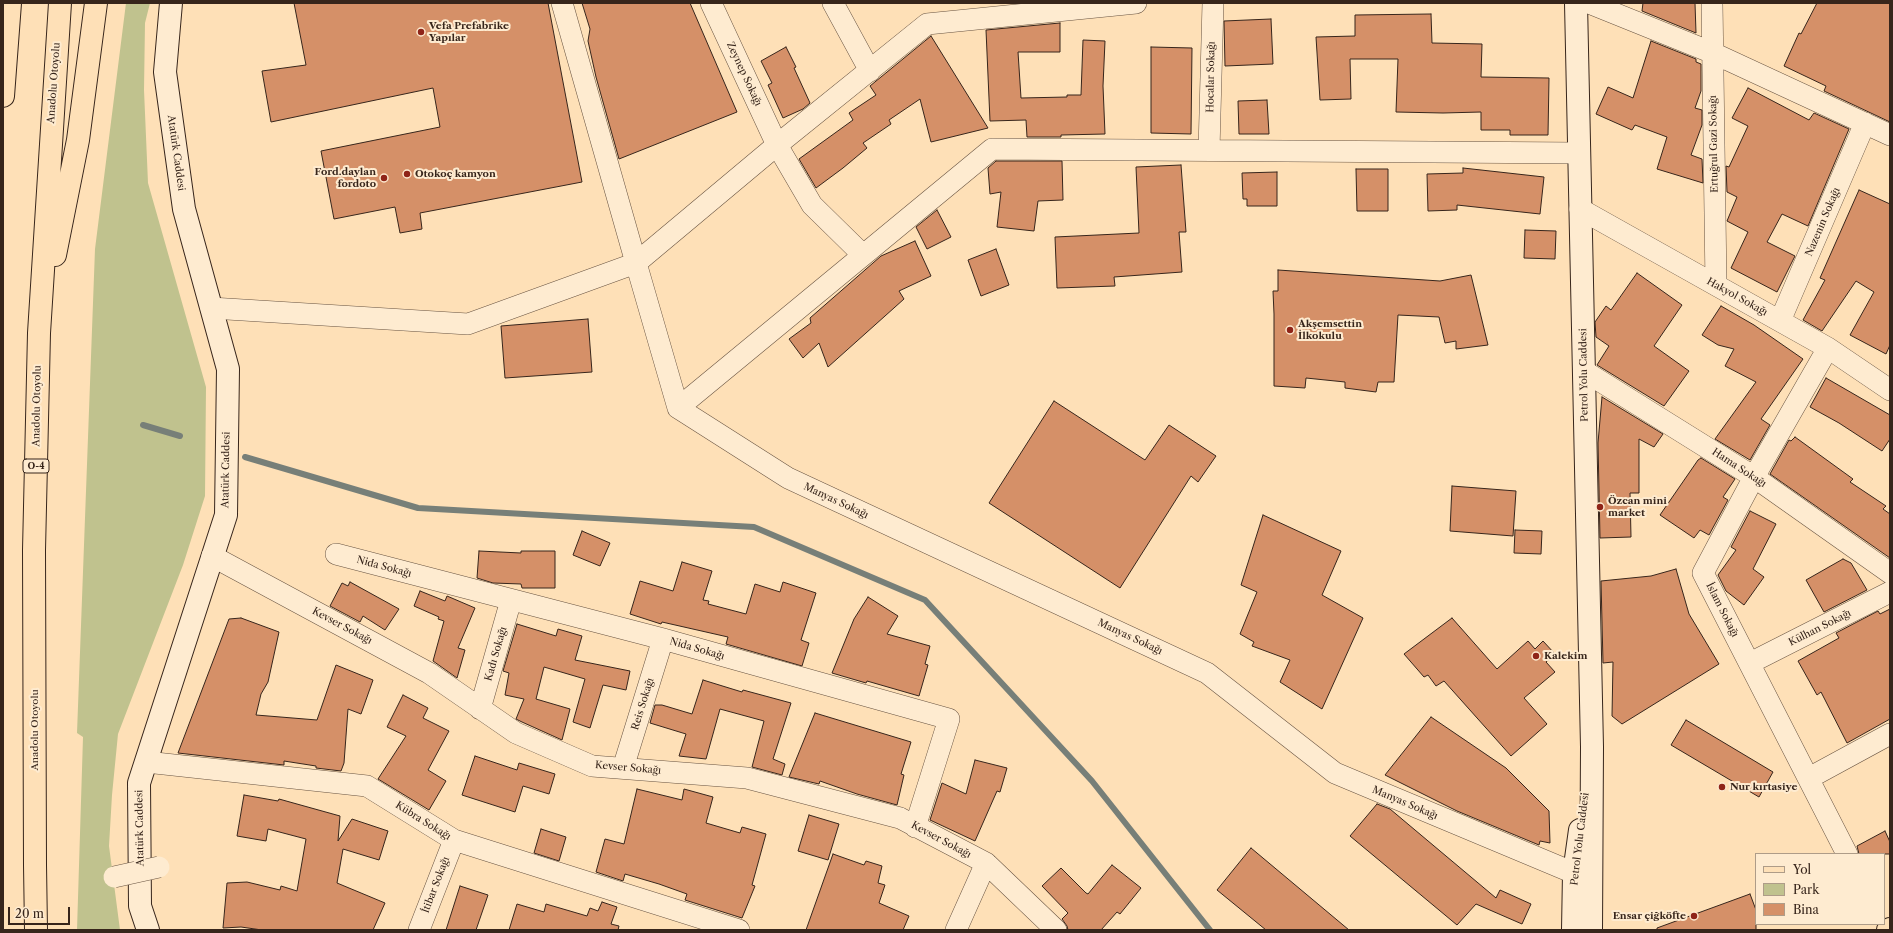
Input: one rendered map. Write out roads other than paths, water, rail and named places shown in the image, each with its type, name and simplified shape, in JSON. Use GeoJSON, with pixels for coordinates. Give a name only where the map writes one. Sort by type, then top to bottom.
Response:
{"type":"FeatureCollection","features":[{"type":"Feature","properties":{"kind":"highway"},"geometry":{"type":"LineString","coordinates":[[3,96],[10,3]]}},
{"type":"Feature","properties":{"kind":"highway","name":"Anadolu Otoyolu"},"geometry":{"type":"LineString","coordinates":[[36,930],[34,550],[39,333],[60,3]]}},
{"type":"Feature","properties":{"kind":"highway"},"geometry":{"type":"LineString","coordinates":[[39,333],[78,140],[96,3]]}},
{"type":"Feature","properties":{"kind":"main road","name":"Atatürk Caddesi"},"geometry":{"type":"LineString","coordinates":[[148,930],[140,906],[139,783],[226,514],[228,369],[184,209],[165,72],[171,3]]}},
{"type":"Feature","properties":{"kind":"main road","name":"Petrol Yolu Caddesi"},"geometry":{"type":"LineString","coordinates":[[1576,3],[1592,747],[1591,930]]}},
{"type":"Feature","properties":{"kind":"main road","name":"Petrol Yolu Caddesi"},"geometry":{"type":"LineString","coordinates":[[1573,930],[1574,873],[1592,747]]}},
{"type":"Feature","properties":{"kind":"street"},"geometry":{"type":"LineString","coordinates":[[562,3],[678,408],[992,149],[1579,152]]}},
{"type":"Feature","properties":{"kind":"street","name":"Zeynep Sokağı"},"geometry":{"type":"LineString","coordinates":[[711,3],[777,145],[812,205],[863,255]]}},
{"type":"Feature","properties":{"kind":"street"},"geometry":{"type":"LineString","coordinates":[[833,3],[870,71]]}},
{"type":"Feature","properties":{"kind":"street"},"geometry":{"type":"LineString","coordinates":[[211,308],[468,324],[636,263],[777,145],[927,24],[1136,3]]}},
{"type":"Feature","properties":{"kind":"street","name":"Hocalar Sokağı"},"geometry":{"type":"LineString","coordinates":[[1209,150],[1213,3]]}},
{"type":"Feature","properties":{"kind":"street"},"geometry":{"type":"LineString","coordinates":[[1589,3],[1713,54],[1866,123],[1890,136]]}},
{"type":"Feature","properties":{"kind":"street","name":"Ertuğrul Gazi Sokağı"},"geometry":{"type":"LineString","coordinates":[[1712,3],[1716,285]]}},
{"type":"Feature","properties":{"kind":"street","name":"Nazenin Sokağı"},"geometry":{"type":"LineString","coordinates":[[1780,321],[1866,123]]}},
{"type":"Feature","properties":{"kind":"street","name":"Hakyol Sokağı"},"geometry":{"type":"LineString","coordinates":[[1580,209],[1828,348],[1888,384]]}},
{"type":"Feature","properties":{"kind":"street","name":"İslam Sokağı"},"geometry":{"type":"LineString","coordinates":[[1828,348],[1754,477],[1703,573],[1846,853]]}},
{"type":"Feature","properties":{"kind":"street","name":"Hama Sokağı"},"geometry":{"type":"LineString","coordinates":[[1584,371],[1754,477],[1890,573]]}},
{"type":"Feature","properties":{"kind":"street","name":"Manyas Sokağı"},"geometry":{"type":"LineString","coordinates":[[678,408],[788,478],[1207,673],[1335,773],[1574,873]]}},
{"type":"Feature","properties":{"kind":"street","name":"Nida Sokağı"},"geometry":{"type":"LineString","coordinates":[[336,554],[663,639],[949,719],[915,827]]}},
{"type":"Feature","properties":{"kind":"street","name":"Kevser Sokağı"},"geometry":{"type":"LineString","coordinates":[[212,556],[429,673],[516,733],[592,766],[747,778],[900,818],[986,863],[1056,930]]}},
{"type":"Feature","properties":{"kind":"street","name":"Külhan Sokağı"},"geometry":{"type":"LineString","coordinates":[[1750,663],[1890,592]]}},
{"type":"Feature","properties":{"kind":"street","name":"Kadı Sokağı"},"geometry":{"type":"LineString","coordinates":[[480,709],[511,600]]}},
{"type":"Feature","properties":{"kind":"street","name":"Reis Sokağı"},"geometry":{"type":"LineString","coordinates":[[623,768],[663,639]]}},
{"type":"Feature","properties":{"kind":"street"},"geometry":{"type":"LineString","coordinates":[[1809,778],[1890,734]]}},
{"type":"Feature","properties":{"kind":"street","name":"Kübra Sokağı"},"geometry":{"type":"LineString","coordinates":[[146,762],[367,786],[454,840],[740,930]]}},
{"type":"Feature","properties":{"kind":"street","name":"İtibar Sokağı"},"geometry":{"type":"LineString","coordinates":[[419,930],[454,840]]}},
{"type":"Feature","properties":{"kind":"street"},"geometry":{"type":"LineString","coordinates":[[956,930],[986,863]]}},
{"type":"Feature","properties":{"kind":"street"},"geometry":{"type":"LineString","coordinates":[[114,877],[159,867]]}},
{"type":"Feature","properties":{"kind":"waterway"},"geometry":{"type":"LineString","coordinates":[[143,425],[180,436]]}},
{"type":"Feature","properties":{"kind":"waterway"},"geometry":{"type":"LineString","coordinates":[[245,457],[418,508],[754,527],[925,600],[1092,781],[1210,930]]}},
{"type":"Feature","properties":{"kind":"place","name":"Vefa Prefabrike Yapılar"},"geometry":{"type":"Point","coordinates":[421,32]}},
{"type":"Feature","properties":{"kind":"place","name":"Otokoç kamyon"},"geometry":{"type":"Point","coordinates":[407,174]}},
{"type":"Feature","properties":{"kind":"place","name":"Ford.daylan fordoto"},"geometry":{"type":"Point","coordinates":[384,178]}},
{"type":"Feature","properties":{"kind":"place","name":"Akşemsettin İlkokulu"},"geometry":{"type":"Point","coordinates":[1290,330]}},
{"type":"Feature","properties":{"kind":"place","name":"Özcan mini market"},"geometry":{"type":"Point","coordinates":[1600,507]}},
{"type":"Feature","properties":{"kind":"place","name":"Kalekim"},"geometry":{"type":"Point","coordinates":[1536,656]}},
{"type":"Feature","properties":{"kind":"place","name":"Nur kırtasiye"},"geometry":{"type":"Point","coordinates":[1722,787]}},
{"type":"Feature","properties":{"kind":"place","name":"Ensar çiğköfte"},"geometry":{"type":"Point","coordinates":[1694,916]}}]}
